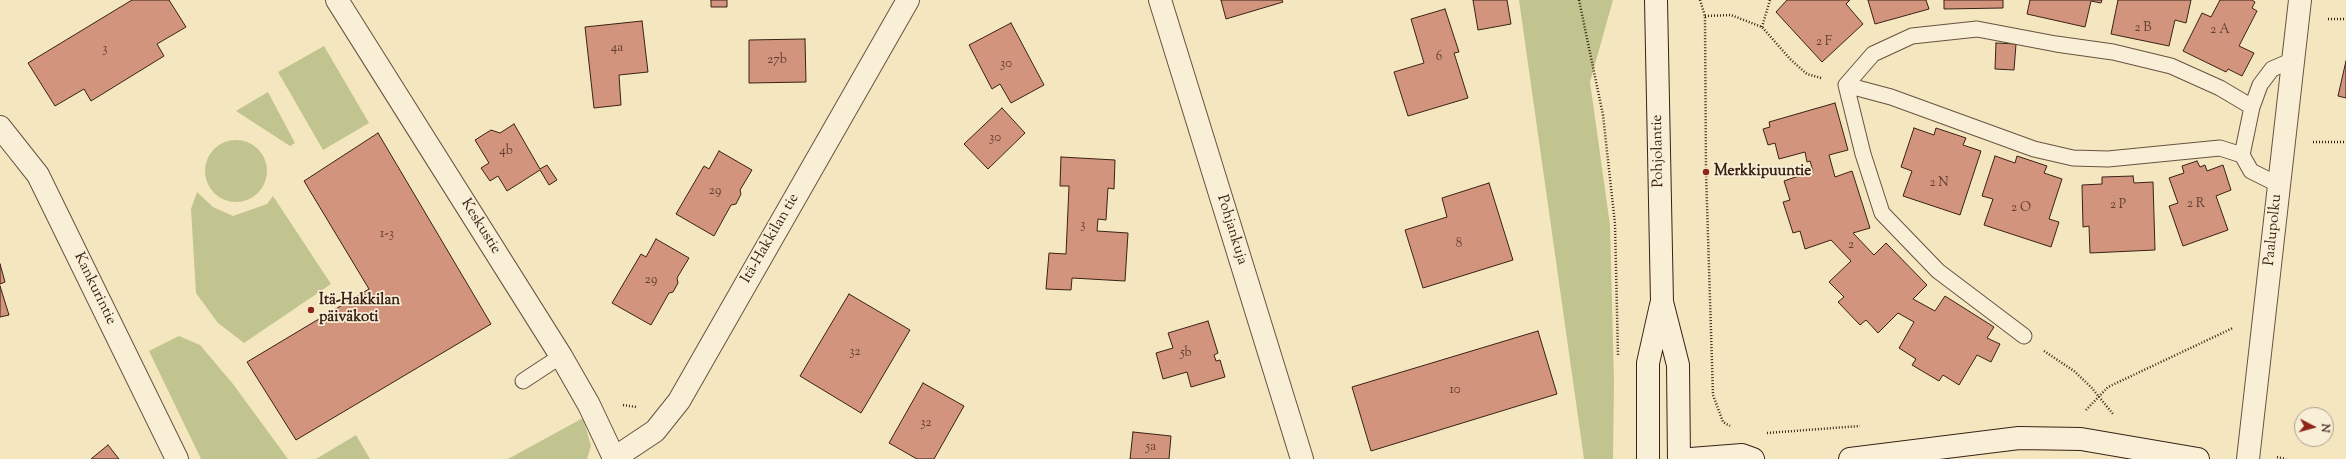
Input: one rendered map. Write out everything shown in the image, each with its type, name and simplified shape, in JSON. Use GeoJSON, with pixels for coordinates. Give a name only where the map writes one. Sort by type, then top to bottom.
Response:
{"type":"FeatureCollection","features":[{"type":"Feature","properties":{"kind":"street","name":"Keskustie"},"geometry":{"type":"LineString","coordinates":[[337,0],[561,356],[589,405],[613,459]]}},
{"type":"Feature","properties":{"kind":"street","name":"Itä-Hakkilan tie"},"geometry":{"type":"LineString","coordinates":[[613,459],[655,431],[679,401],[908,0]]}},
{"type":"Feature","properties":{"kind":"street","name":"Pohjankuja"},"geometry":{"type":"LineString","coordinates":[[1160,0],[1302,459]]}},
{"type":"Feature","properties":{"kind":"street","name":"Pohjolantie"},"geometry":{"type":"LineString","coordinates":[[1656,0],[1662,302],[1678,365],[1679,459]]}},
{"type":"Feature","properties":{"kind":"street","name":"Paalupolku"},"geometry":{"type":"LineString","coordinates":[[2248,459],[2300,0]]}},
{"type":"Feature","properties":{"kind":"street","name":"Kankurintie"},"geometry":{"type":"LineString","coordinates":[[0,127],[38,174],[177,459]]}},
{"type":"Feature","properties":{"kind":"street","name":"Pohjolantie"},"geometry":{"type":"LineString","coordinates":[[1648,459],[1648,362],[1662,302]]}},
{"type":"Feature","properties":{"kind":"street"},"geometry":{"type":"LineString","coordinates":[[1850,459],[2019,438],[2081,439],[2198,459]]}},
{"type":"Feature","properties":{"kind":"street"},"geometry":{"type":"LineString","coordinates":[[1691,459],[1742,455],[1753,459]]}},
{"type":"Feature","properties":{"kind":"lane"},"geometry":{"type":"LineString","coordinates":[[1846,85],[1873,54],[1912,36],[1977,29],[2056,44],[2113,52],[2171,66],[2220,88],[2252,107]]}},
{"type":"Feature","properties":{"kind":"lane"},"geometry":{"type":"LineString","coordinates":[[2279,185],[2250,171],[2242,155],[2252,107],[2260,85],[2272,69],[2293,60]]}},
{"type":"Feature","properties":{"kind":"lane"},"geometry":{"type":"LineString","coordinates":[[1846,85],[1891,97],[2034,149],[2073,158],[2108,159],[2168,155],[2195,149],[2220,148],[2242,155]]}},
{"type":"Feature","properties":{"kind":"lane"},"geometry":{"type":"LineString","coordinates":[[1846,85],[1863,154],[1882,213],[1938,271],[2024,336]]}},
{"type":"Feature","properties":{"kind":"lane"},"geometry":{"type":"LineString","coordinates":[[523,381],[561,356]]}},
{"type":"Feature","properties":{"kind":"path"},"geometry":{"type":"LineString","coordinates":[[1579,0],[1602,115],[1615,224],[1618,357]]}},
{"type":"Feature","properties":{"kind":"path"},"geometry":{"type":"LineString","coordinates":[[1700,0],[1704,16],[1706,172],[1713,395],[1723,422]]}},
{"type":"Feature","properties":{"kind":"path"},"geometry":{"type":"LineString","coordinates":[[1762,27],[1770,0]]}},
{"type":"Feature","properties":{"kind":"path"},"geometry":{"type":"LineString","coordinates":[[1704,16],[1732,15],[1762,27],[1791,60],[1808,74],[1846,85]]}},
{"type":"Feature","properties":{"kind":"path"},"geometry":{"type":"LineString","coordinates":[[2085,411],[2108,387],[2235,328],[2266,301]]}},
{"type":"Feature","properties":{"kind":"path"},"geometry":{"type":"LineString","coordinates":[[2024,336],[2074,371],[2117,418]]}},
{"type":"Feature","properties":{"kind":"path"},"geometry":{"type":"LineString","coordinates":[[618,404],[642,406]]}},
{"type":"Feature","properties":{"kind":"green space"},"geometry":{"type":"Polygon","coordinates":[[[1519,0],[1613,0],[1590,82],[1610,225],[1614,380],[1613,459],[1584,459],[1519,0]]]}},
{"type":"Feature","properties":{"kind":"green space"},"geometry":{"type":"Polygon","coordinates":[[[324,46],[369,123],[323,150],[278,72],[324,46]]]}},
{"type":"Feature","properties":{"kind":"green space"},"geometry":{"type":"Polygon","coordinates":[[[268,92],[295,143],[290,146],[236,111],[268,92]]]}},
{"type":"Feature","properties":{"kind":"green space"},"geometry":{"type":"Polygon","coordinates":[[[236,140],[253,145],[258,149],[262,154],[267,171],[262,188],[258,193],[253,197],[236,202],[219,197],[214,193],[210,188],[205,171],[210,154],[214,149],[219,145],[236,140]]]}},
{"type":"Feature","properties":{"kind":"green space"},"geometry":{"type":"Polygon","coordinates":[[[197,192],[213,207],[233,216],[267,204],[273,196],[331,284],[244,343],[218,323],[196,293],[191,209],[197,192]]]}},
{"type":"Feature","properties":{"kind":"green space"},"geometry":{"type":"Polygon","coordinates":[[[179,336],[200,345],[233,384],[288,459],[201,459],[149,351],[179,336]]]}},
{"type":"Feature","properties":{"kind":"green space"},"geometry":{"type":"Polygon","coordinates":[[[583,418],[591,446],[587,459],[508,459],[583,418]]]}},
{"type":"Feature","properties":{"kind":"green space"},"geometry":{"type":"Polygon","coordinates":[[[356,435],[370,459],[316,459],[356,435]]]}},
{"type":"Feature","properties":{"kind":"building"},"geometry":{"type":"Polygon","coordinates":[[[132,0],[169,0],[186,27],[157,44],[164,56],[91,101],[84,89],[55,106],[28,63],[132,0]]]}},
{"type":"Feature","properties":{"kind":"building"},"geometry":{"type":"Polygon","coordinates":[[[711,0],[727,0],[727,7],[711,7],[711,0]]]}},
{"type":"Feature","properties":{"kind":"building"},"geometry":{"type":"Polygon","coordinates":[[[1221,0],[1282,0],[1283,2],[1226,19],[1221,0]]]}},
{"type":"Feature","properties":{"kind":"building"},"geometry":{"type":"Polygon","coordinates":[[[1473,0],[1507,0],[1511,24],[1478,30],[1473,0]]]}},
{"type":"Feature","properties":{"kind":"building"},"geometry":{"type":"Polygon","coordinates":[[[1787,0],[1850,0],[1846,4],[1863,24],[1822,62],[1776,12],[1787,0]]]}},
{"type":"Feature","properties":{"kind":"building"},"geometry":{"type":"Polygon","coordinates":[[[1868,0],[1926,0],[1929,9],[1875,24],[1868,0]]]}},
{"type":"Feature","properties":{"kind":"building"},"geometry":{"type":"Polygon","coordinates":[[[1944,0],[2003,0],[2003,8],[1944,9],[1944,0]]]}},
{"type":"Feature","properties":{"kind":"building"},"geometry":{"type":"Polygon","coordinates":[[[2030,0],[2102,0],[2101,3],[2091,1],[2085,27],[2027,14],[2030,0]]]}},
{"type":"Feature","properties":{"kind":"building"},"geometry":{"type":"Polygon","coordinates":[[[2118,0],[2191,0],[2186,23],[2175,20],[2169,46],[2111,34],[2118,0]]]}},
{"type":"Feature","properties":{"kind":"building"},"geometry":{"type":"Polygon","coordinates":[[[2220,0],[2252,0],[2255,2],[2252,8],[2257,11],[2239,46],[2254,53],[2242,76],[2228,69],[2226,72],[2183,51],[2202,13],[2211,17],[2220,0]]]}},
{"type":"Feature","properties":{"kind":"building"},"geometry":{"type":"Polygon","coordinates":[[[1445,9],[1459,52],[1454,53],[1468,98],[1408,116],[1394,72],[1424,63],[1411,19],[1445,9]]]}},
{"type":"Feature","properties":{"kind":"building"},"geometry":{"type":"Polygon","coordinates":[[[642,21],[648,72],[619,75],[621,105],[594,108],[585,27],[642,21]]]}},
{"type":"Feature","properties":{"kind":"building"},"geometry":{"type":"Polygon","coordinates":[[[1011,23],[1044,85],[1011,103],[1000,84],[992,89],[969,45],[1011,23]]]}},
{"type":"Feature","properties":{"kind":"building"},"geometry":{"type":"Polygon","coordinates":[[[805,39],[806,82],[749,83],[749,40],[805,39]]]}},
{"type":"Feature","properties":{"kind":"building"},"geometry":{"type":"Polygon","coordinates":[[[1996,43],[2016,44],[2014,70],[1995,69],[1996,43]]]}},
{"type":"Feature","properties":{"kind":"building"},"geometry":{"type":"Polygon","coordinates":[[[2346,61],[2346,98],[2338,96],[2346,61]]]}},
{"type":"Feature","properties":{"kind":"building"},"geometry":{"type":"Polygon","coordinates":[[[1835,103],[1848,150],[1829,155],[1835,177],[1852,171],[1870,228],[1853,233],[1874,255],[1886,243],[1927,285],[1913,299],[1935,311],[1945,296],[1994,327],[1987,338],[2000,344],[1991,362],[1977,355],[1959,385],[1943,375],[1939,381],[1912,365],[1916,359],[1899,348],[1914,322],[1898,313],[1878,333],[1866,320],[1860,325],[1838,302],[1844,297],[1829,282],[1851,261],[1831,240],[1805,249],[1800,231],[1793,233],[1783,202],[1790,200],[1784,181],[1813,171],[1810,161],[1807,162],[1805,152],[1779,159],[1775,143],[1768,145],[1763,129],[1770,127],[1769,122],[1835,103]]]}},
{"type":"Feature","properties":{"kind":"building"},"geometry":{"type":"Polygon","coordinates":[[[1002,108],[1025,133],[988,169],[964,144],[1002,108]]]}},
{"type":"Feature","properties":{"kind":"building"},"geometry":{"type":"Polygon","coordinates":[[[514,124],[540,169],[547,165],[557,180],[549,185],[540,170],[507,191],[498,176],[490,181],[481,168],[489,163],[475,140],[491,130],[500,133],[514,124]]]}},
{"type":"Feature","properties":{"kind":"building"},"geometry":{"type":"Polygon","coordinates":[[[1914,128],[1934,135],[1936,128],[1966,138],[1963,145],[1981,151],[1960,215],[1903,196],[1912,171],[1901,167],[1914,128]]]}},
{"type":"Feature","properties":{"kind":"building"},"geometry":{"type":"Polygon","coordinates":[[[378,133],[491,324],[296,440],[247,362],[369,289],[304,181],[378,133]]]}},
{"type":"Feature","properties":{"kind":"building"},"geometry":{"type":"Polygon","coordinates":[[[719,151],[752,170],[740,190],[741,194],[736,204],[731,205],[714,236],[676,214],[704,166],[709,169],[719,151]]]}},
{"type":"Feature","properties":{"kind":"building"},"geometry":{"type":"Polygon","coordinates":[[[1995,156],[2015,163],[2017,156],[2047,166],[2044,173],[2062,179],[2049,219],[2059,222],[2051,247],[1984,225],[1993,199],[1982,196],[1995,156]]]}},
{"type":"Feature","properties":{"kind":"building"},"geometry":{"type":"Polygon","coordinates":[[[1061,157],[1115,160],[1114,189],[1108,188],[1106,220],[1098,219],[1097,231],[1128,233],[1125,281],[1072,278],[1071,290],[1046,289],[1049,253],[1066,254],[1069,186],[1060,186],[1061,157]]]}},
{"type":"Feature","properties":{"kind":"building"},"geometry":{"type":"Polygon","coordinates":[[[2197,161],[2200,167],[2205,165],[2207,171],[2223,165],[2231,190],[2216,196],[2228,230],[2183,246],[2169,206],[2178,203],[2169,178],[2184,173],[2182,166],[2197,161]]]}},
{"type":"Feature","properties":{"kind":"building"},"geometry":{"type":"Polygon","coordinates":[[[2133,176],[2134,183],[2153,182],[2155,250],[2090,253],[2089,226],[2083,227],[2082,185],[2102,184],[2102,177],[2133,176]]]}},
{"type":"Feature","properties":{"kind":"building"},"geometry":{"type":"Polygon","coordinates":[[[1489,183],[1513,260],[1423,288],[1405,230],[1447,217],[1442,198],[1489,183]]]}},
{"type":"Feature","properties":{"kind":"building"},"geometry":{"type":"Polygon","coordinates":[[[656,239],[689,258],[677,278],[678,283],[673,292],[669,293],[651,325],[612,303],[641,254],[646,257],[656,239]]]}},
{"type":"Feature","properties":{"kind":"building"},"geometry":{"type":"Polygon","coordinates":[[[0,264],[5,282],[0,284],[0,264]]]}},
{"type":"Feature","properties":{"kind":"building"},"geometry":{"type":"Polygon","coordinates":[[[0,286],[9,315],[0,317],[0,286]]]}},
{"type":"Feature","properties":{"kind":"building"},"geometry":{"type":"Polygon","coordinates":[[[849,294],[910,330],[861,413],[800,376],[849,294]]]}},
{"type":"Feature","properties":{"kind":"building"},"geometry":{"type":"Polygon","coordinates":[[[1208,321],[1218,353],[1214,355],[1216,361],[1220,360],[1225,377],[1191,387],[1187,372],[1163,379],[1156,353],[1173,348],[1168,333],[1208,321]]]}},
{"type":"Feature","properties":{"kind":"building"},"geometry":{"type":"Polygon","coordinates":[[[1538,331],[1557,394],[1371,451],[1352,387],[1538,331]]]}},
{"type":"Feature","properties":{"kind":"building"},"geometry":{"type":"Polygon","coordinates":[[[923,383],[964,406],[934,459],[917,459],[889,443],[923,383]]]}},
{"type":"Feature","properties":{"kind":"building"},"geometry":{"type":"Polygon","coordinates":[[[1133,432],[1171,436],[1169,459],[1130,459],[1133,432]]]}},
{"type":"Feature","properties":{"kind":"building"},"geometry":{"type":"Polygon","coordinates":[[[108,445],[119,459],[91,459],[108,445]]]}},
{"type":"Feature","properties":{"kind":"place","name":"Merkkipuuntie"},"geometry":{"type":"Point","coordinates":[1706,172]}},
{"type":"Feature","properties":{"kind":"place","name":"Itä-Hakkilan päiväkoti"},"geometry":{"type":"Point","coordinates":[311,310]}}]}
